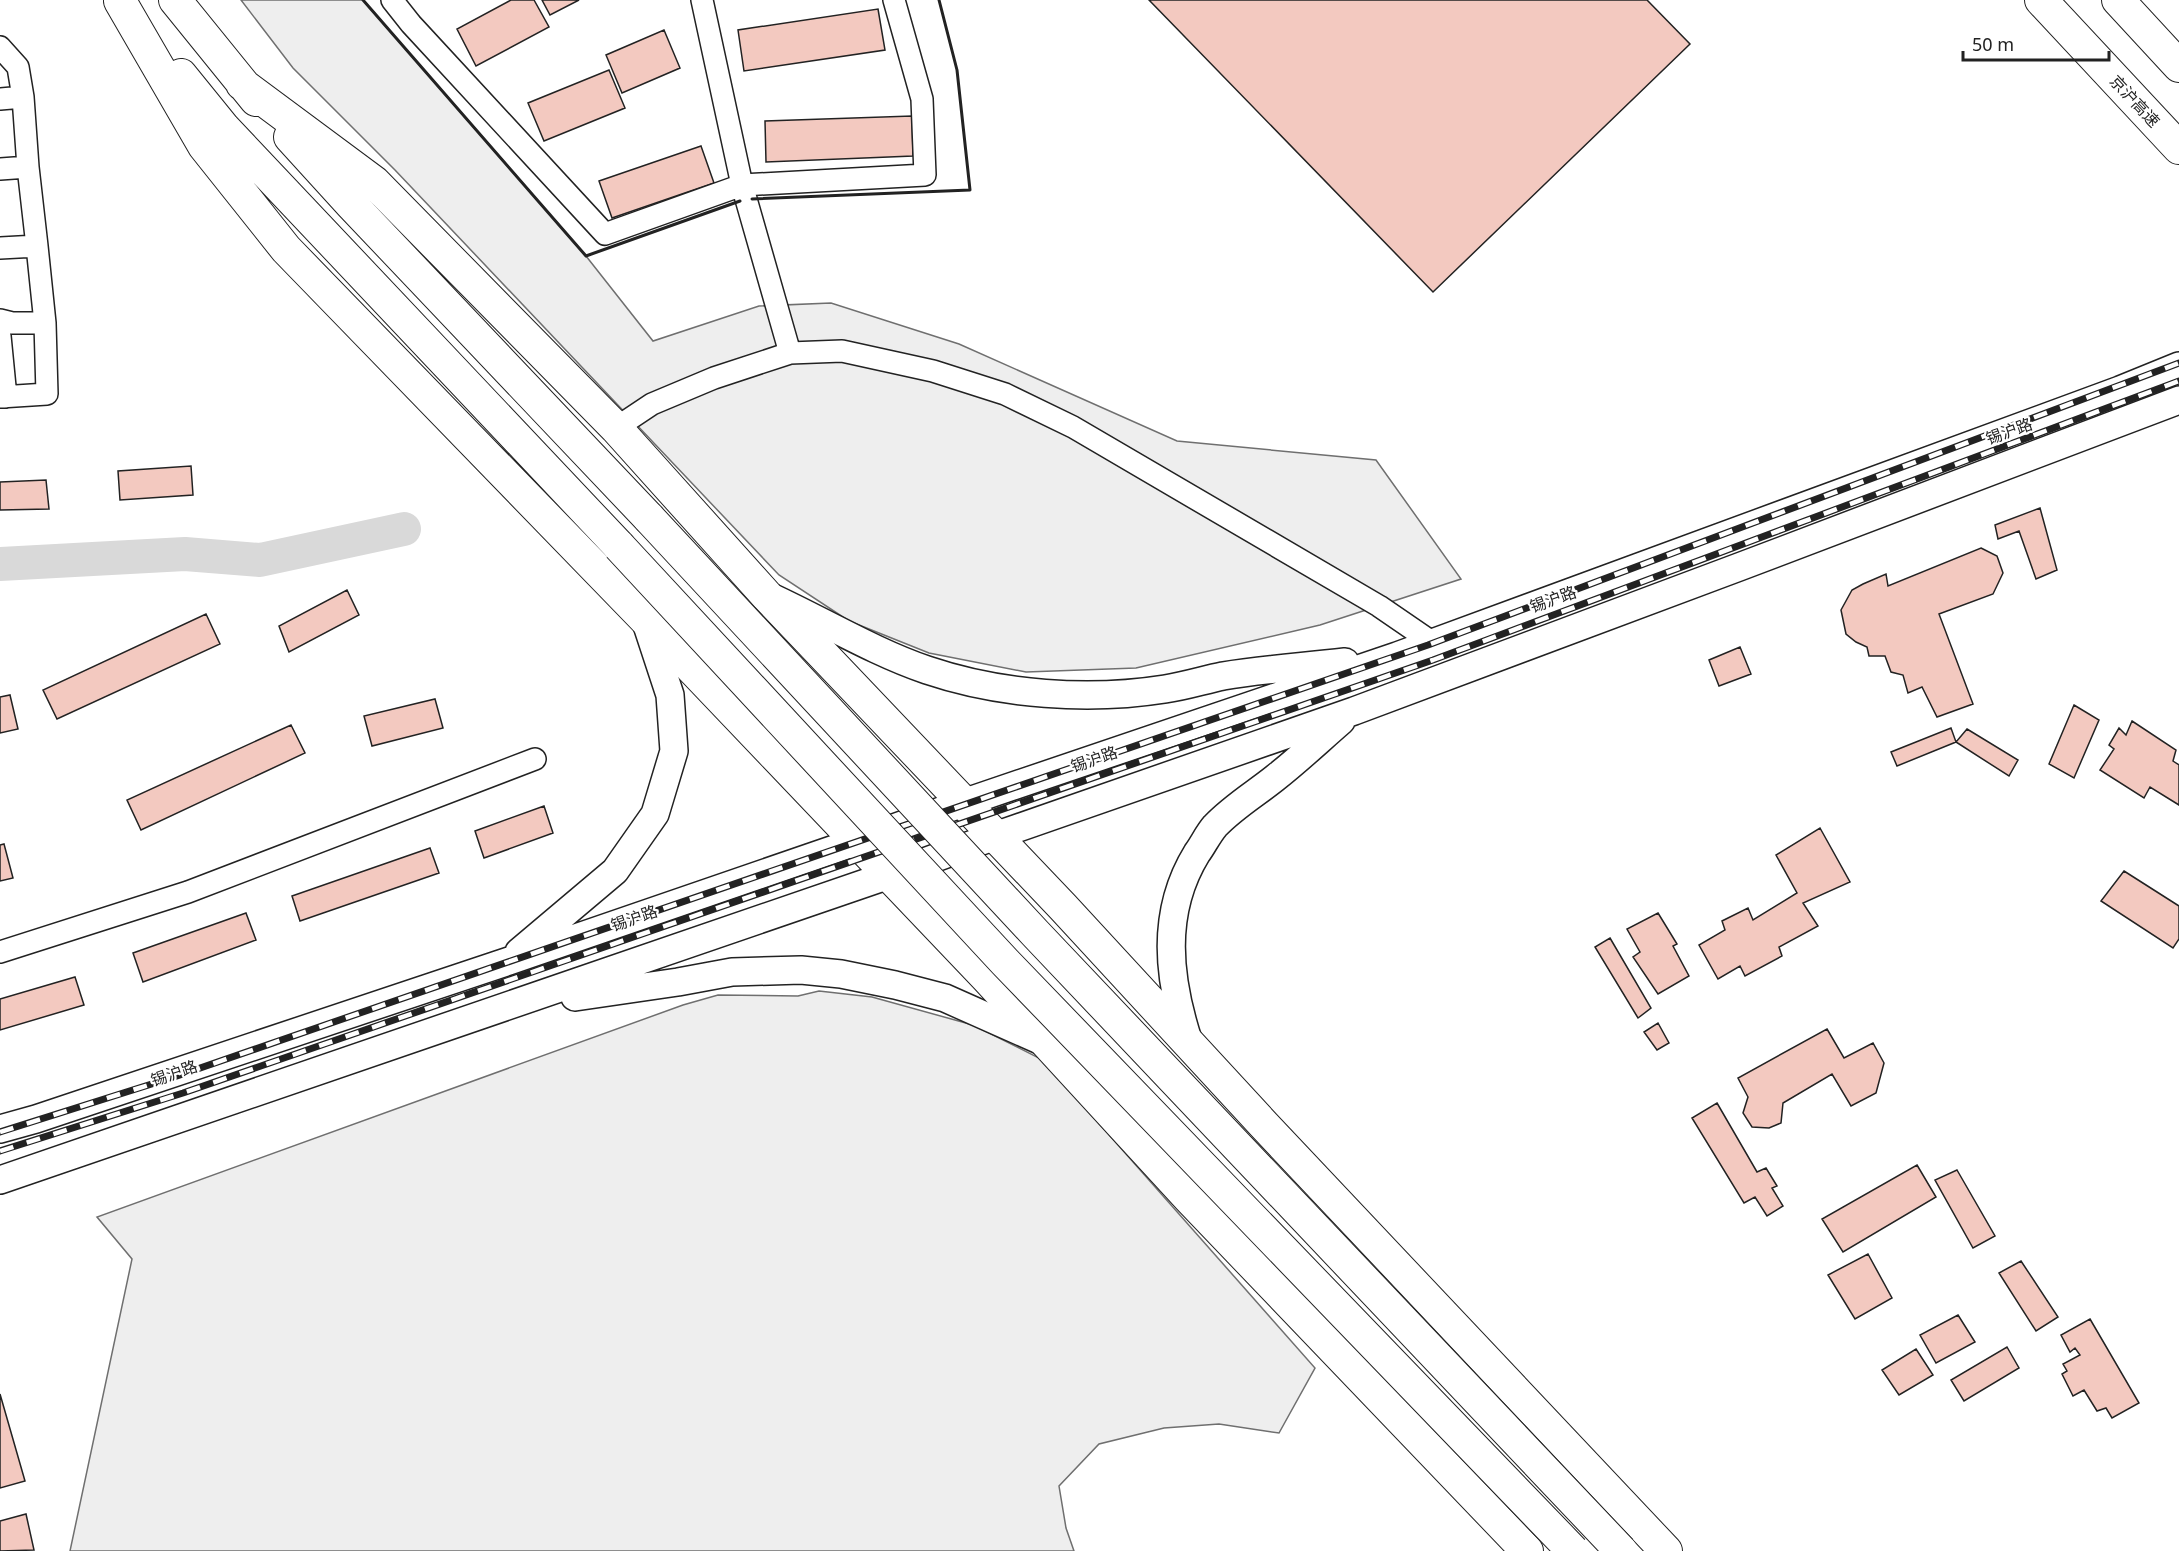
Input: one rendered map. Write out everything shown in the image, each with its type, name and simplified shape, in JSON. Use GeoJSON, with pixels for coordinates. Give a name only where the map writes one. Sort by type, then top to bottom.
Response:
{"type":"FeatureCollection","features":[{"type":"Feature","properties":{"kind":"highway"},"geometry":{"type":"LineString","coordinates":[[176,0],[242,84],[351,204],[649,518],[1035,933],[1621,1551]]}},
{"type":"Feature","properties":{"kind":"highway","name":"京沪高速"},"geometry":{"type":"LineString","coordinates":[[2041,0],[2179,148]]}},
{"type":"Feature","properties":{"kind":"highway"},"geometry":{"type":"LineString","coordinates":[[2118,0],[2179,66]]}},
{"type":"Feature","properties":{"kind":"highway"},"geometry":{"type":"LineString","coordinates":[[120,1],[224,128],[619,546],[1005,962],[1573,1551]]}},
{"type":"Feature","properties":{"kind":"highway"},"geometry":{"type":"LineString","coordinates":[[120,1],[204,146],[286,249],[644,618],[855,842],[890,876],[1189,1198],[1527,1551]]}},
{"type":"Feature","properties":{"kind":"highway"},"geometry":{"type":"LineString","coordinates":[[242,84],[374,182],[616,428],[767,596],[1666,1551]]}},
{"type":"Feature","properties":{"kind":"main road","name":"锡沪路"},"geometry":{"type":"LineString","coordinates":[[0,1129],[36,1119],[508,961],[1396,656],[2109,395],[2179,366]]}},
{"type":"Feature","properties":{"kind":"main road","name":"锡沪路"},"geometry":{"type":"LineString","coordinates":[[514,1005],[890,876],[995,836],[1354,711],[2179,400]]}},
{"type":"Feature","properties":{"kind":"main road"},"geometry":{"type":"LineString","coordinates":[[767,596],[928,670],[987,685],[1043,693],[1102,695],[1164,689],[1224,676],[1396,656]]}},
{"type":"Feature","properties":{"kind":"main road"},"geometry":{"type":"LineString","coordinates":[[508,961],[615,871],[655,814],[674,751],[670,694],[644,618]]}},
{"type":"Feature","properties":{"kind":"main road"},"geometry":{"type":"LineString","coordinates":[[1189,1044],[1178,1009],[1172,974],[1171,938],[1176,903],[1190,865],[1213,828],[1234,808],[1275,778],[1354,711]]}},
{"type":"Feature","properties":{"kind":"main road"},"geometry":{"type":"LineString","coordinates":[[0,1180],[514,1005],[678,982],[732,972],[801,970],[841,974],[895,985],[945,998],[1047,1043]]}},
{"type":"Feature","properties":{"kind":"street"},"geometry":{"type":"LineString","coordinates":[[392,0],[411,24],[605,234],[742,185],[925,175],[922,99],[894,0]]}},
{"type":"Feature","properties":{"kind":"street"},"geometry":{"type":"LineString","coordinates":[[702,0],[742,185],[790,353]]}},
{"type":"Feature","properties":{"kind":"street"},"geometry":{"type":"LineString","coordinates":[[0,336],[3,397],[47,394],[45,323],[28,167],[23,97],[18,66],[2,44]]}},
{"type":"Feature","properties":{"kind":"street"},"geometry":{"type":"LineString","coordinates":[[0,99],[23,97]]}},
{"type":"Feature","properties":{"kind":"street"},"geometry":{"type":"LineString","coordinates":[[0,169],[28,167]]}},
{"type":"Feature","properties":{"kind":"street"},"geometry":{"type":"LineString","coordinates":[[0,248],[37,246]]}},
{"type":"Feature","properties":{"kind":"street"},"geometry":{"type":"LineString","coordinates":[[0,320],[12,323],[45,323]]}},
{"type":"Feature","properties":{"kind":"street"},"geometry":{"type":"LineString","coordinates":[[616,428],[652,404],[714,378],[790,353],[842,351],[933,371],[1005,394],[1073,427],[1379,606],[1433,643]]}},
{"type":"Feature","properties":{"kind":"street"},"geometry":{"type":"LineString","coordinates":[[0,952],[188,891],[535,759]]}},
{"type":"Feature","properties":{"kind":"shaded area"},"geometry":{"type":"Polygon","coordinates":[[[241,0],[363,0],[586,256],[653,341],[759,306],[831,303],[959,344],[1177,441],[1376,460],[1461,579],[1320,625],[1136,668],[1026,672],[929,653],[849,621],[779,575],[395,170],[293,68],[241,0]]]}},
{"type":"Feature","properties":{"kind":"shaded area"},"geometry":{"type":"Polygon","coordinates":[[[819,991],[872,997],[973,1025],[1043,1060],[1315,1368],[1279,1433],[1219,1424],[1164,1428],[1099,1444],[1059,1486],[1066,1528],[1074,1551],[70,1551],[132,1259],[97,1217],[683,1005],[718,995],[798,996],[819,991]]]}},
{"type":"Feature","properties":{"kind":"building"},"geometry":{"type":"Polygon","coordinates":[[[511,0],[534,0],[549,27],[476,66],[457,29],[511,0]]]}},
{"type":"Feature","properties":{"kind":"building"},"geometry":{"type":"Polygon","coordinates":[[[542,0],[579,0],[550,15],[542,0]]]}},
{"type":"Feature","properties":{"kind":"building"},"geometry":{"type":"Polygon","coordinates":[[[1149,0],[1647,0],[1690,44],[1433,292],[1149,0]]]}},
{"type":"Feature","properties":{"kind":"building"},"geometry":{"type":"Polygon","coordinates":[[[878,9],[885,50],[744,71],[738,30],[878,9]]]}},
{"type":"Feature","properties":{"kind":"building"},"geometry":{"type":"Polygon","coordinates":[[[664,30],[680,68],[622,93],[606,55],[664,30]]]}},
{"type":"Feature","properties":{"kind":"building"},"geometry":{"type":"Polygon","coordinates":[[[609,70],[625,108],[544,141],[528,103],[609,70]]]}},
{"type":"Feature","properties":{"kind":"building"},"geometry":{"type":"Polygon","coordinates":[[[912,116],[913,156],[766,162],[765,121],[912,116]]]}},
{"type":"Feature","properties":{"kind":"building"},"geometry":{"type":"Polygon","coordinates":[[[701,146],[714,183],[612,218],[599,181],[701,146]]]}},
{"type":"Feature","properties":{"kind":"building"},"geometry":{"type":"Polygon","coordinates":[[[191,466],[193,495],[120,500],[118,471],[191,466]]]}},
{"type":"Feature","properties":{"kind":"building"},"geometry":{"type":"Polygon","coordinates":[[[46,480],[49,509],[0,510],[0,482],[46,480]]]}},
{"type":"Feature","properties":{"kind":"building"},"geometry":{"type":"Polygon","coordinates":[[[2040,508],[2057,570],[2036,579],[2019,531],[1998,539],[1995,525],[2040,508]]]}},
{"type":"Feature","properties":{"kind":"building"},"geometry":{"type":"Polygon","coordinates":[[[1981,548],[1997,556],[2003,573],[1993,594],[1939,614],[1973,704],[1937,717],[1922,687],[1908,693],[1903,675],[1891,672],[1885,656],[1869,656],[1867,647],[1846,634],[1841,610],[1852,590],[1863,584],[1886,574],[1888,586],[1981,548]]]}},
{"type":"Feature","properties":{"kind":"building"},"geometry":{"type":"Polygon","coordinates":[[[347,590],[359,615],[289,652],[279,626],[347,590]]]}},
{"type":"Feature","properties":{"kind":"building"},"geometry":{"type":"Polygon","coordinates":[[[206,614],[220,644],[57,719],[43,690],[206,614]]]}},
{"type":"Feature","properties":{"kind":"building"},"geometry":{"type":"Polygon","coordinates":[[[1740,647],[1751,674],[1719,686],[1709,660],[1740,647]]]}},
{"type":"Feature","properties":{"kind":"building"},"geometry":{"type":"Polygon","coordinates":[[[10,695],[18,729],[0,733],[0,697],[10,695]]]}},
{"type":"Feature","properties":{"kind":"building"},"geometry":{"type":"Polygon","coordinates":[[[435,699],[443,728],[372,746],[364,716],[435,699]]]}},
{"type":"Feature","properties":{"kind":"building"},"geometry":{"type":"Polygon","coordinates":[[[2074,705],[2099,720],[2074,778],[2049,764],[2074,705]]]}},
{"type":"Feature","properties":{"kind":"building"},"geometry":{"type":"Polygon","coordinates":[[[2132,721],[2176,750],[2173,761],[2179,765],[2179,805],[2150,787],[2144,798],[2100,770],[2114,749],[2109,745],[2119,728],[2126,735],[2132,721]]]}},
{"type":"Feature","properties":{"kind":"building"},"geometry":{"type":"Polygon","coordinates":[[[291,725],[305,753],[141,830],[127,800],[291,725]]]}},
{"type":"Feature","properties":{"kind":"building"},"geometry":{"type":"Polygon","coordinates":[[[1951,728],[1956,742],[1897,766],[1891,752],[1951,728]]]}},
{"type":"Feature","properties":{"kind":"building"},"geometry":{"type":"Polygon","coordinates":[[[1967,729],[2018,760],[2009,776],[1956,742],[1967,729]]]}},
{"type":"Feature","properties":{"kind":"building"},"geometry":{"type":"Polygon","coordinates":[[[544,806],[553,833],[484,858],[475,831],[544,806]]]}},
{"type":"Feature","properties":{"kind":"building"},"geometry":{"type":"Polygon","coordinates":[[[1820,828],[1850,882],[1803,903],[1818,926],[1779,947],[1782,956],[1745,976],[1740,966],[1718,979],[1699,945],[1725,930],[1722,921],[1748,908],[1753,920],[1797,893],[1776,855],[1820,828]]]}},
{"type":"Feature","properties":{"kind":"building"},"geometry":{"type":"Polygon","coordinates":[[[4,844],[13,878],[0,881],[0,845],[4,844]]]}},
{"type":"Feature","properties":{"kind":"building"},"geometry":{"type":"Polygon","coordinates":[[[430,848],[439,873],[300,921],[292,896],[430,848]]]}},
{"type":"Feature","properties":{"kind":"building"},"geometry":{"type":"Polygon","coordinates":[[[2124,871],[2179,906],[2179,939],[2173,948],[2101,901],[2124,871]]]}},
{"type":"Feature","properties":{"kind":"building"},"geometry":{"type":"Polygon","coordinates":[[[246,913],[256,940],[143,982],[133,953],[246,913]]]}},
{"type":"Feature","properties":{"kind":"building"},"geometry":{"type":"Polygon","coordinates":[[[1658,913],[1677,944],[1673,946],[1689,976],[1658,994],[1633,957],[1640,952],[1627,929],[1658,913]]]}},
{"type":"Feature","properties":{"kind":"building"},"geometry":{"type":"Polygon","coordinates":[[[1610,938],[1651,1008],[1638,1018],[1595,947],[1610,938]]]}},
{"type":"Feature","properties":{"kind":"building"},"geometry":{"type":"Polygon","coordinates":[[[75,977],[84,1005],[0,1030],[0,999],[75,977]]]}},
{"type":"Feature","properties":{"kind":"building"},"geometry":{"type":"Polygon","coordinates":[[[1658,1023],[1669,1043],[1657,1050],[1644,1032],[1658,1023]]]}},
{"type":"Feature","properties":{"kind":"building"},"geometry":{"type":"Polygon","coordinates":[[[1827,1029],[1844,1058],[1873,1043],[1884,1063],[1876,1093],[1851,1106],[1832,1074],[1783,1103],[1781,1123],[1769,1128],[1752,1127],[1743,1113],[1748,1097],[1738,1078],[1827,1029]]]}},
{"type":"Feature","properties":{"kind":"building"},"geometry":{"type":"Polygon","coordinates":[[[1717,1103],[1757,1172],[1766,1168],[1777,1186],[1772,1188],[1783,1206],[1767,1216],[1755,1197],[1744,1203],[1692,1118],[1717,1103]]]}},
{"type":"Feature","properties":{"kind":"building"},"geometry":{"type":"Polygon","coordinates":[[[1917,1165],[1936,1197],[1843,1252],[1822,1219],[1917,1165]]]}},
{"type":"Feature","properties":{"kind":"building"},"geometry":{"type":"Polygon","coordinates":[[[1957,1170],[1995,1236],[1973,1248],[1935,1180],[1957,1170]]]}},
{"type":"Feature","properties":{"kind":"building"},"geometry":{"type":"Polygon","coordinates":[[[1868,1254],[1892,1298],[1855,1319],[1828,1275],[1868,1254]]]}},
{"type":"Feature","properties":{"kind":"building"},"geometry":{"type":"Polygon","coordinates":[[[2021,1261],[2058,1317],[2036,1331],[1999,1273],[2021,1261]]]}},
{"type":"Feature","properties":{"kind":"building"},"geometry":{"type":"Polygon","coordinates":[[[1958,1315],[1975,1342],[1936,1363],[1920,1335],[1958,1315]]]}},
{"type":"Feature","properties":{"kind":"building"},"geometry":{"type":"Polygon","coordinates":[[[2090,1319],[2139,1403],[2112,1418],[2106,1408],[2097,1411],[2084,1390],[2073,1396],[2062,1374],[2067,1371],[2063,1364],[2080,1355],[2075,1348],[2070,1352],[2061,1335],[2090,1319]]]}},
{"type":"Feature","properties":{"kind":"building"},"geometry":{"type":"Polygon","coordinates":[[[2007,1347],[2019,1368],[1964,1401],[1951,1380],[2007,1347]]]}},
{"type":"Feature","properties":{"kind":"building"},"geometry":{"type":"Polygon","coordinates":[[[1916,1349],[1933,1375],[1899,1395],[1882,1370],[1916,1349]]]}},
{"type":"Feature","properties":{"kind":"building"},"geometry":{"type":"Polygon","coordinates":[[[0,1394],[25,1481],[0,1488],[0,1394]]]}},
{"type":"Feature","properties":{"kind":"building"},"geometry":{"type":"Polygon","coordinates":[[[26,1514],[34,1550],[0,1551],[0,1521],[26,1514]]]}},
{"type":"Feature","properties":{"kind":"waterway"},"geometry":{"type":"LineString","coordinates":[[0,564],[185,554],[260,560],[404,529]]}},
{"type":"Feature","properties":{"kind":"railway"},"geometry":{"type":"LineString","coordinates":[[0,1132],[177,1076],[1428,645],[2179,363]]}},
{"type":"Feature","properties":{"kind":"railway"},"geometry":{"type":"LineString","coordinates":[[0,1151],[183,1093],[1433,660],[2179,381]]}},
{"type":"Feature","properties":{"kind":"wall"},"geometry":{"type":"LineString","coordinates":[[363,0],[586,256],[740,201]]}},
{"type":"Feature","properties":{"kind":"wall"},"geometry":{"type":"LineString","coordinates":[[752,199],[970,190],[957,70],[939,0]]}}]}
